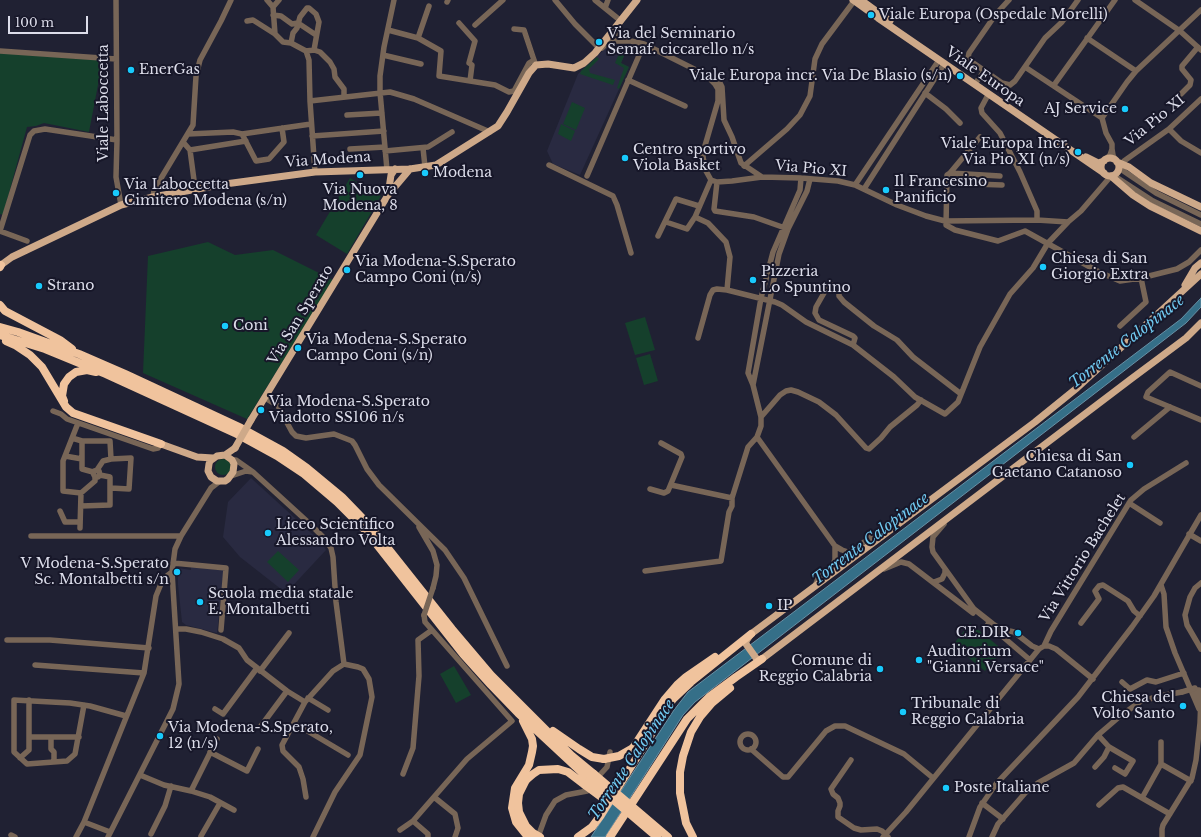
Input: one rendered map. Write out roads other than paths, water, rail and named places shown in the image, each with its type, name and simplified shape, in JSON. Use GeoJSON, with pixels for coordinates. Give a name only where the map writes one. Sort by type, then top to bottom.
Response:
{"type":"FeatureCollection","features":[{"type":"Feature","properties":{"kind":"highway"},"geometry":{"type":"LineString","coordinates":[[0,305],[5,311],[60,340],[79,354]]}},
{"type":"Feature","properties":{"kind":"highway"},"geometry":{"type":"LineString","coordinates":[[0,327],[79,354],[241,428],[283,451],[307,468],[342,498],[370,527],[476,659],[520,710],[533,746],[519,794],[519,812],[526,826],[539,837]]}},
{"type":"Feature","properties":{"kind":"highway"},"geometry":{"type":"LineString","coordinates":[[0,335],[45,349],[106,374],[235,433],[277,456],[304,474],[337,502],[367,532],[463,654],[520,710],[571,754],[590,780],[657,837]]}},
{"type":"Feature","properties":{"kind":"highway"},"geometry":{"type":"LineString","coordinates":[[0,335],[4,340],[30,355],[42,366],[66,407],[73,413],[161,444]]}},
{"type":"Feature","properties":{"kind":"highway"},"geometry":{"type":"LineString","coordinates":[[66,407],[62,396],[62,389],[69,377],[76,372],[87,370],[106,374]]}},
{"type":"Feature","properties":{"kind":"highway"},"geometry":{"type":"LineString","coordinates":[[520,710],[537,716],[558,735],[592,757],[604,759],[619,756],[633,748],[664,699],[677,685],[736,642],[751,634]]}},
{"type":"Feature","properties":{"kind":"highway"},"geometry":{"type":"LineString","coordinates":[[578,837],[592,827],[601,815],[673,699],[691,682],[751,634]]}},
{"type":"Feature","properties":{"kind":"highway"},"geometry":{"type":"LineString","coordinates":[[692,837],[686,823],[680,793],[680,772],[683,756],[691,732],[705,710],[759,659]]}},
{"type":"Feature","properties":{"kind":"highway"},"geometry":{"type":"LineString","coordinates":[[610,837],[687,719],[709,697],[759,659]]}},
{"type":"Feature","properties":{"kind":"highway"},"geometry":{"type":"LineString","coordinates":[[528,837],[516,822],[512,808],[513,796],[523,780],[539,770],[558,769],[590,780],[668,837]]}},
{"type":"Feature","properties":{"kind":"main road"},"geometry":{"type":"LineString","coordinates":[[535,63],[574,68],[584,63],[613,31],[637,0]]}},
{"type":"Feature","properties":{"kind":"main road","name":"Viale Europa"},"geometry":{"type":"LineString","coordinates":[[856,0],[988,95],[1104,173]]}},
{"type":"Feature","properties":{"kind":"main road","name":"Viale Europa"},"geometry":{"type":"LineString","coordinates":[[856,0],[1091,160],[1098,163],[1104,161]]}},
{"type":"Feature","properties":{"kind":"main road","name":"Via Modena"},"geometry":{"type":"LineString","coordinates":[[1,266],[12,257],[121,205],[153,197],[225,184],[315,172],[410,169],[436,165],[498,126],[508,112],[535,63]]}},
{"type":"Feature","properties":{"kind":"main road"},"geometry":{"type":"LineString","coordinates":[[1201,207],[1151,183],[1129,166],[1110,158],[1104,161],[1101,168],[1104,173],[1112,175],[1133,195],[1150,206],[1201,231]]}},
{"type":"Feature","properties":{"kind":"main road"},"geometry":{"type":"LineString","coordinates":[[1112,175],[1116,173],[1119,163]]}},
{"type":"Feature","properties":{"kind":"main road","name":"Via San Sperato"},"geometry":{"type":"LineString","coordinates":[[235,448],[388,196],[410,169]]}},
{"type":"Feature","properties":{"kind":"main road"},"geometry":{"type":"LineString","coordinates":[[378,170],[389,182]]}},
{"type":"Feature","properties":{"kind":"main road"},"geometry":{"type":"LineString","coordinates":[[391,170],[399,182]]}},
{"type":"Feature","properties":{"kind":"main road"},"geometry":{"type":"LineString","coordinates":[[388,196],[391,170]]}},
{"type":"Feature","properties":{"kind":"main road"},"geometry":{"type":"LineString","coordinates":[[1181,291],[1195,268],[1201,263]]}},
{"type":"Feature","properties":{"kind":"main road"},"geometry":{"type":"LineString","coordinates":[[1201,274],[1077,388],[882,537],[751,634],[746,641],[747,645],[759,659],[1144,370],[1186,338],[1201,323]]}},
{"type":"Feature","properties":{"kind":"main road"},"geometry":{"type":"LineString","coordinates":[[161,444],[204,462],[211,477],[220,481],[228,479],[232,476],[234,468],[232,460],[235,448]]}},
{"type":"Feature","properties":{"kind":"main road"},"geometry":{"type":"LineString","coordinates":[[225,456],[235,448]]}},
{"type":"Feature","properties":{"kind":"main road"},"geometry":{"type":"LineString","coordinates":[[197,458],[213,458],[221,455],[232,460]]}},
{"type":"Feature","properties":{"kind":"main road"},"geometry":{"type":"LineString","coordinates":[[208,468],[210,461],[213,458]]}},
{"type":"Feature","properties":{"kind":"street","name":"Viale Laboccetta"},"geometry":{"type":"LineString","coordinates":[[116,0],[116,177],[121,205]]}},
{"type":"Feature","properties":{"kind":"street"},"geometry":{"type":"LineString","coordinates":[[153,197],[154,190],[193,125],[196,76],[200,60],[231,0]]}},
{"type":"Feature","properties":{"kind":"street"},"geometry":{"type":"LineString","coordinates":[[267,0],[273,7],[275,34]]}},
{"type":"Feature","properties":{"kind":"street"},"geometry":{"type":"LineString","coordinates":[[273,7],[279,0]]}},
{"type":"Feature","properties":{"kind":"street"},"geometry":{"type":"LineString","coordinates":[[391,170],[385,149],[380,92],[383,55],[394,0]]}},
{"type":"Feature","properties":{"kind":"street"},"geometry":{"type":"LineString","coordinates":[[475,25],[503,0]]}},
{"type":"Feature","properties":{"kind":"street"},"geometry":{"type":"LineString","coordinates":[[555,0],[597,50],[607,43],[616,41],[631,41],[644,44],[706,75],[718,89],[718,101],[703,156],[706,171],[711,180],[695,217],[687,229],[666,222]]}},
{"type":"Feature","properties":{"kind":"street"},"geometry":{"type":"LineString","coordinates":[[595,0],[621,21]]}},
{"type":"Feature","properties":{"kind":"street"},"geometry":{"type":"LineString","coordinates":[[605,8],[608,0]]}},
{"type":"Feature","properties":{"kind":"street"},"geometry":{"type":"LineString","coordinates":[[744,166],[787,129],[800,115],[810,96],[815,59],[822,44],[856,0]]}},
{"type":"Feature","properties":{"kind":"street"},"geometry":{"type":"LineString","coordinates":[[1009,0],[996,14],[969,53],[968,58],[1002,83],[1010,85],[1015,81],[1045,38],[1062,22],[1078,0]]}},
{"type":"Feature","properties":{"kind":"street"},"geometry":{"type":"LineString","coordinates":[[1054,85],[1115,0]]}},
{"type":"Feature","properties":{"kind":"street"},"geometry":{"type":"LineString","coordinates":[[1135,0],[1180,31],[1199,49],[1182,66],[1182,70],[1191,80],[1190,85],[1181,94]]}},
{"type":"Feature","properties":{"kind":"street"},"geometry":{"type":"LineString","coordinates":[[418,38],[429,6]]}},
{"type":"Feature","properties":{"kind":"street"},"geometry":{"type":"LineString","coordinates":[[291,43],[293,33],[300,17],[307,8],[316,14],[319,22],[314,50]]}},
{"type":"Feature","properties":{"kind":"street"},"geometry":{"type":"LineString","coordinates":[[1102,118],[1136,71],[1201,10]]}},
{"type":"Feature","properties":{"kind":"street"},"geometry":{"type":"LineString","coordinates":[[273,16],[281,16],[292,24],[298,23],[316,35]]}},
{"type":"Feature","properties":{"kind":"street"},"geometry":{"type":"LineString","coordinates":[[247,21],[253,20],[275,34],[283,42],[291,43],[306,51],[314,50],[320,52],[330,62],[334,69],[335,77],[344,89],[344,96]]}},
{"type":"Feature","properties":{"kind":"street"},"geometry":{"type":"LineString","coordinates":[[459,23],[475,41],[470,63],[472,65],[470,81]]}},
{"type":"Feature","properties":{"kind":"street"},"geometry":{"type":"LineString","coordinates":[[388,30],[418,38],[441,51],[439,76],[496,85],[509,92],[512,92],[529,63],[535,63],[524,30],[514,29]]}},
{"type":"Feature","properties":{"kind":"street"},"geometry":{"type":"LineString","coordinates":[[613,31],[631,41]]}},
{"type":"Feature","properties":{"kind":"street"},"geometry":{"type":"LineString","coordinates":[[1087,38],[1136,71]]}},
{"type":"Feature","properties":{"kind":"street"},"geometry":{"type":"LineString","coordinates":[[587,176],[644,44]]}},
{"type":"Feature","properties":{"kind":"street"},"geometry":{"type":"LineString","coordinates":[[0,51],[116,59]]}},
{"type":"Feature","properties":{"kind":"street"},"geometry":{"type":"LineString","coordinates":[[306,51],[308,60],[315,172]]}},
{"type":"Feature","properties":{"kind":"street"},"geometry":{"type":"LineString","coordinates":[[383,55],[422,64]]}},
{"type":"Feature","properties":{"kind":"street"},"geometry":{"type":"LineString","coordinates":[[864,189],[925,93],[942,62]]}},
{"type":"Feature","properties":{"kind":"street"},"geometry":{"type":"LineString","coordinates":[[855,185],[942,62]]}},
{"type":"Feature","properties":{"kind":"street"},"geometry":{"type":"LineString","coordinates":[[1025,67],[1102,118],[1106,133],[1112,144],[1113,155],[1119,163],[1156,193],[1201,215]]}},
{"type":"Feature","properties":{"kind":"street"},"geometry":{"type":"LineString","coordinates":[[977,81],[984,71]]}},
{"type":"Feature","properties":{"kind":"street"},"geometry":{"type":"LineString","coordinates":[[706,75],[710,74],[714,76],[722,87],[724,120],[732,136],[740,163],[762,177]]}},
{"type":"Feature","properties":{"kind":"street"},"geometry":{"type":"LineString","coordinates":[[628,80],[684,106]]}},
{"type":"Feature","properties":{"kind":"street"},"geometry":{"type":"LineString","coordinates":[[310,101],[390,92],[414,99],[490,132]]}},
{"type":"Feature","properties":{"kind":"street"},"geometry":{"type":"LineString","coordinates":[[925,93],[946,109],[960,123]]}},
{"type":"Feature","properties":{"kind":"street"},"geometry":{"type":"LineString","coordinates":[[988,95],[982,108],[982,113],[1000,133],[1038,211],[1037,220]]}},
{"type":"Feature","properties":{"kind":"street","name":"Via Pio XI"},"geometry":{"type":"LineString","coordinates":[[1119,163],[1169,129],[1201,99]]}},
{"type":"Feature","properties":{"kind":"street"},"geometry":{"type":"LineString","coordinates":[[347,115],[382,113]]}},
{"type":"Feature","properties":{"kind":"street"},"geometry":{"type":"LineString","coordinates":[[188,134],[233,132],[242,134],[311,124]]}},
{"type":"Feature","properties":{"kind":"street"},"geometry":{"type":"LineString","coordinates":[[242,134],[256,161],[269,159],[284,142],[282,128]]}},
{"type":"Feature","properties":{"kind":"street"},"geometry":{"type":"LineString","coordinates":[[1169,129],[1181,141],[1201,153]]}},
{"type":"Feature","properties":{"kind":"street"},"geometry":{"type":"LineString","coordinates":[[27,241],[0,231],[30,135],[34,131],[45,130],[117,140]]}},
{"type":"Feature","properties":{"kind":"street"},"geometry":{"type":"LineString","coordinates":[[312,136],[384,131]]}},
{"type":"Feature","properties":{"kind":"street"},"geometry":{"type":"LineString","coordinates":[[350,149],[423,148],[428,147],[452,132]]}},
{"type":"Feature","properties":{"kind":"street"},"geometry":{"type":"LineString","coordinates":[[980,137],[947,175],[945,221],[946,225],[955,230],[998,241],[1025,231],[1099,272],[1120,281],[1141,278],[1177,269],[1189,262],[1201,250]]}},
{"type":"Feature","properties":{"kind":"street"},"geometry":{"type":"LineString","coordinates":[[190,150],[246,141]]}},
{"type":"Feature","properties":{"kind":"street"},"geometry":{"type":"LineString","coordinates":[[183,142],[190,150],[194,180]]}},
{"type":"Feature","properties":{"kind":"street"},"geometry":{"type":"LineString","coordinates":[[423,148],[425,167]]}},
{"type":"Feature","properties":{"kind":"street"},"geometry":{"type":"LineString","coordinates":[[1104,161],[1112,149]]}},
{"type":"Feature","properties":{"kind":"street"},"geometry":{"type":"LineString","coordinates":[[549,165],[613,196],[631,253]]}},
{"type":"Feature","properties":{"kind":"street"},"geometry":{"type":"LineString","coordinates":[[950,173],[1000,176]]}},
{"type":"Feature","properties":{"kind":"street"},"geometry":{"type":"LineString","coordinates":[[1103,185],[1104,173]]}},
{"type":"Feature","properties":{"kind":"street"},"geometry":{"type":"LineString","coordinates":[[698,338],[711,292],[713,290],[727,290],[761,298],[782,305],[806,322],[853,345],[894,377],[915,397],[945,414],[958,402],[980,347],[1010,294],[1033,268],[1048,243],[1081,211],[1112,175],[1153,201],[1201,224]]}},
{"type":"Feature","properties":{"kind":"street","name":"Via Pio XI"},"geometry":{"type":"LineString","coordinates":[[711,180],[717,182],[762,177],[838,181],[855,185],[897,205],[926,216],[945,221],[1037,220],[1068,222]]}},
{"type":"Feature","properties":{"kind":"street"},"geometry":{"type":"LineString","coordinates":[[753,385],[785,228],[800,190],[801,178]]}},
{"type":"Feature","properties":{"kind":"street"},"geometry":{"type":"LineString","coordinates":[[645,571],[721,561],[729,512],[732,506],[732,498],[748,448],[756,437],[761,426],[761,417],[753,385],[748,373],[761,298],[773,252],[785,228],[807,191],[810,179]]}},
{"type":"Feature","properties":{"kind":"street"},"geometry":{"type":"LineString","coordinates":[[717,182],[715,211],[754,217],[785,228]]}},
{"type":"Feature","properties":{"kind":"street"},"geometry":{"type":"LineString","coordinates":[[946,183],[1002,185]]}},
{"type":"Feature","properties":{"kind":"street"},"geometry":{"type":"LineString","coordinates":[[658,236],[676,199],[699,206]]}},
{"type":"Feature","properties":{"kind":"street"},"geometry":{"type":"LineString","coordinates":[[695,217],[708,223],[726,242],[730,257],[727,290]]}},
{"type":"Feature","properties":{"kind":"street"},"geometry":{"type":"LineString","coordinates":[[1120,326],[1146,302],[1141,278]]}},
{"type":"Feature","properties":{"kind":"street"},"geometry":{"type":"LineString","coordinates":[[853,345],[855,338],[853,336],[819,320],[814,313],[828,286],[832,285],[839,288],[839,296],[844,302],[874,326],[897,340],[913,357],[961,394]]}},
{"type":"Feature","properties":{"kind":"street"},"geometry":{"type":"LineString","coordinates":[[1201,386],[1170,372],[1148,392],[1146,397],[1201,420]]}},
{"type":"Feature","properties":{"kind":"street"},"geometry":{"type":"LineString","coordinates":[[761,417],[780,395],[786,390],[791,390],[819,402],[836,415],[866,448],[869,449],[890,427],[917,406],[921,400]]}},
{"type":"Feature","properties":{"kind":"street"},"geometry":{"type":"LineString","coordinates":[[265,398],[278,406],[292,432],[296,436],[306,438],[334,434],[352,441],[367,469],[379,485],[445,550],[464,578],[507,666]]}},
{"type":"Feature","properties":{"kind":"street"},"geometry":{"type":"LineString","coordinates":[[1134,437],[1170,407]]}},
{"type":"Feature","properties":{"kind":"street"},"geometry":{"type":"LineString","coordinates":[[53,411],[62,414],[67,419],[152,449],[158,448],[161,444]]}},
{"type":"Feature","properties":{"kind":"street"},"geometry":{"type":"LineString","coordinates":[[78,423],[63,461],[63,491],[81,493],[95,481],[96,473],[103,462],[111,459],[131,458],[129,489],[111,488]]}},
{"type":"Feature","properties":{"kind":"street"},"geometry":{"type":"LineString","coordinates":[[756,437],[834,546],[848,552],[854,550],[872,536],[882,537]]}},
{"type":"Feature","properties":{"kind":"street"},"geometry":{"type":"LineString","coordinates":[[72,438],[82,441],[110,441],[111,459]]}},
{"type":"Feature","properties":{"kind":"street"},"geometry":{"type":"LineString","coordinates":[[81,506],[110,505],[111,488],[110,477],[82,469],[82,441]]}},
{"type":"Feature","properties":{"kind":"street"},"geometry":{"type":"LineString","coordinates":[[650,489],[664,492],[668,491],[682,457],[681,454],[661,443]]}},
{"type":"Feature","properties":{"kind":"street"},"geometry":{"type":"LineString","coordinates":[[65,456],[82,459]]}},
{"type":"Feature","properties":{"kind":"street"},"geometry":{"type":"LineString","coordinates":[[232,460],[236,460],[253,472],[310,524],[325,539],[331,548],[344,664]]}},
{"type":"Feature","properties":{"kind":"street","name":"Via Vittorio Bachelet"},"geometry":{"type":"LineString","coordinates":[[886,836],[932,778],[1041,648],[1129,503],[1144,489],[1186,463]]}},
{"type":"Feature","properties":{"kind":"street"},"geometry":{"type":"LineString","coordinates":[[232,476],[246,471],[253,472]]}},
{"type":"Feature","properties":{"kind":"street"},"geometry":{"type":"LineString","coordinates":[[211,477],[211,488]]}},
{"type":"Feature","properties":{"kind":"street"},"geometry":{"type":"LineString","coordinates":[[84,822],[109,834],[173,709],[179,684],[172,572],[175,549],[181,536],[211,488],[220,481]]}},
{"type":"Feature","properties":{"kind":"street"},"geometry":{"type":"LineString","coordinates":[[671,485],[732,498]]}},
{"type":"Feature","properties":{"kind":"street"},"geometry":{"type":"LineString","coordinates":[[60,511],[65,522],[80,525],[81,493]]}},
{"type":"Feature","properties":{"kind":"street"},"geometry":{"type":"LineString","coordinates":[[1129,503],[1160,523]]}},
{"type":"Feature","properties":{"kind":"street"},"geometry":{"type":"LineString","coordinates":[[955,512],[935,533],[932,542],[934,552],[974,609],[993,624],[1020,636],[1032,646],[1041,648],[1049,646],[1056,649],[1093,679]]}},
{"type":"Feature","properties":{"kind":"street"},"geometry":{"type":"LineString","coordinates":[[969,837],[982,802],[996,784],[1078,697],[1140,616],[1161,585],[1201,514]]}},
{"type":"Feature","properties":{"kind":"street"},"geometry":{"type":"LineString","coordinates":[[400,830],[414,821],[467,759],[512,721],[425,622],[424,615],[433,588],[437,565],[433,551],[418,523]]}},
{"type":"Feature","properties":{"kind":"street"},"geometry":{"type":"LineString","coordinates":[[1190,534],[1201,541]]}},
{"type":"Feature","properties":{"kind":"street"},"geometry":{"type":"LineString","coordinates":[[32,536],[181,536]]}},
{"type":"Feature","properties":{"kind":"street"},"geometry":{"type":"LineString","coordinates":[[814,588],[819,576],[831,568],[835,560],[834,546]]}},
{"type":"Feature","properties":{"kind":"street"},"geometry":{"type":"LineString","coordinates":[[875,573],[897,563],[905,562],[934,582],[1005,638],[1030,660]]}},
{"type":"Feature","properties":{"kind":"street"},"geometry":{"type":"LineString","coordinates":[[173,564],[226,568],[221,630]]}},
{"type":"Feature","properties":{"kind":"street"},"geometry":{"type":"LineString","coordinates":[[934,582],[942,579],[945,569]]}},
{"type":"Feature","properties":{"kind":"street"},"geometry":{"type":"LineString","coordinates":[[76,837],[84,822],[144,673],[156,596],[163,579],[172,572]]}},
{"type":"Feature","properties":{"kind":"street"},"geometry":{"type":"LineString","coordinates":[[1201,583],[1190,597],[1185,615],[1187,625],[1201,649]]}},
{"type":"Feature","properties":{"kind":"street"},"geometry":{"type":"LineString","coordinates":[[1082,623],[1099,599],[1095,592],[1099,586],[1103,585],[1128,602],[1134,611],[1140,616]]}},
{"type":"Feature","properties":{"kind":"street"},"geometry":{"type":"LineString","coordinates":[[1161,585],[1164,594],[1166,627],[1175,653],[1200,712]]}},
{"type":"Feature","properties":{"kind":"street"},"geometry":{"type":"LineString","coordinates":[[176,628],[201,632],[223,639],[239,648],[248,660],[258,669],[287,691],[328,710]]}},
{"type":"Feature","properties":{"kind":"street"},"geometry":{"type":"LineString","coordinates":[[403,774],[412,748],[419,676],[418,640],[432,630]]}},
{"type":"Feature","properties":{"kind":"street"},"geometry":{"type":"LineString","coordinates":[[1005,638],[1010,631]]}},
{"type":"Feature","properties":{"kind":"street"},"geometry":{"type":"LineString","coordinates":[[215,709],[223,714],[258,669],[289,633]]}},
{"type":"Feature","properties":{"kind":"street"},"geometry":{"type":"LineString","coordinates":[[1014,646],[1019,641],[1020,636]]}},
{"type":"Feature","properties":{"kind":"street"},"geometry":{"type":"LineString","coordinates":[[7,640],[50,640],[148,648]]}},
{"type":"Feature","properties":{"kind":"street"},"geometry":{"type":"LineString","coordinates":[[306,797],[299,767],[283,751],[282,746],[307,700],[333,671],[344,664],[363,669],[369,679],[372,697],[360,755],[335,792],[313,837]]}},
{"type":"Feature","properties":{"kind":"street"},"geometry":{"type":"LineString","coordinates":[[35,665],[144,673]]}},
{"type":"Feature","properties":{"kind":"street"},"geometry":{"type":"LineString","coordinates":[[1122,682],[1130,689],[1147,680],[1156,682],[1184,673]]}},
{"type":"Feature","properties":{"kind":"street"},"geometry":{"type":"LineString","coordinates":[[992,837],[998,824],[1026,792],[1038,783],[1074,763],[1098,735],[1141,701],[1165,695],[1199,690],[1201,705],[1199,751],[1191,781],[1162,829],[1162,837]]}},
{"type":"Feature","properties":{"kind":"street"},"geometry":{"type":"LineString","coordinates":[[261,726],[287,691]]}},
{"type":"Feature","properties":{"kind":"street"},"geometry":{"type":"LineString","coordinates":[[84,705],[75,754],[66,761],[27,764],[14,752],[14,700],[84,705],[126,716]]}},
{"type":"Feature","properties":{"kind":"street"},"geometry":{"type":"LineString","coordinates":[[20,758],[29,750],[30,700]]}},
{"type":"Feature","properties":{"kind":"street"},"geometry":{"type":"LineString","coordinates":[[294,724],[348,755]]}},
{"type":"Feature","properties":{"kind":"street"},"geometry":{"type":"LineString","coordinates":[[751,749],[783,777],[788,777],[826,731],[835,726],[845,726],[904,754],[932,778]]}},
{"type":"Feature","properties":{"kind":"street"},"geometry":{"type":"LineString","coordinates":[[1098,735],[1109,747],[1134,761],[1125,774],[1115,768]]}},
{"type":"Feature","properties":{"kind":"street"},"geometry":{"type":"LineString","coordinates":[[30,737],[79,737]]}},
{"type":"Feature","properties":{"kind":"street"},"geometry":{"type":"LineString","coordinates":[[51,737],[51,749],[54,752],[54,762]]}},
{"type":"Feature","properties":{"kind":"street"},"geometry":{"type":"LineString","coordinates":[[191,791],[217,739]]}},
{"type":"Feature","properties":{"kind":"street"},"geometry":{"type":"LineString","coordinates":[[1142,798],[1161,764],[1161,742]]}},
{"type":"Feature","properties":{"kind":"street"},"geometry":{"type":"LineString","coordinates":[[1095,767],[1104,757],[1109,747]]}},
{"type":"Feature","properties":{"kind":"street"},"geometry":{"type":"LineString","coordinates":[[210,752],[247,770],[258,749]]}},
{"type":"Feature","properties":{"kind":"street"},"geometry":{"type":"LineString","coordinates":[[539,837],[546,815],[555,801],[566,795],[587,791],[607,767],[610,752]]}},
{"type":"Feature","properties":{"kind":"street"},"geometry":{"type":"LineString","coordinates":[[851,760],[831,789],[840,803],[838,817],[854,828],[861,830],[877,829],[886,836]]}},
{"type":"Feature","properties":{"kind":"street"},"geometry":{"type":"LineString","coordinates":[[1161,764],[1191,781]]}},
{"type":"Feature","properties":{"kind":"street"},"geometry":{"type":"LineString","coordinates":[[140,775],[210,797],[234,810]]}},
{"type":"Feature","properties":{"kind":"street"},"geometry":{"type":"LineString","coordinates":[[151,834],[165,806],[171,786]]}},
{"type":"Feature","properties":{"kind":"street"},"geometry":{"type":"LineString","coordinates":[[1099,805],[1121,787],[1170,814]]}},
{"type":"Feature","properties":{"kind":"street"},"geometry":{"type":"LineString","coordinates":[[434,797],[455,814],[458,828],[455,837]]}},
{"type":"Feature","properties":{"kind":"street"},"geometry":{"type":"LineString","coordinates":[[982,802],[1002,819]]}},
{"type":"Feature","properties":{"kind":"street"},"geometry":{"type":"LineString","coordinates":[[201,836],[220,803]]}},
{"type":"Feature","properties":{"kind":"street"},"geometry":{"type":"LineString","coordinates":[[414,821],[428,834],[428,837]]}},
{"type":"Feature","properties":{"kind":"place","name":"Viale Europa (Ospedale Morelli)"},"geometry":{"type":"Point","coordinates":[871,15]}},
{"type":"Feature","properties":{"kind":"place","name":"Via del Seminario Semaf. ciccarello n/s"},"geometry":{"type":"Point","coordinates":[599,42]}},
{"type":"Feature","properties":{"kind":"place","name":"EnerGas"},"geometry":{"type":"Point","coordinates":[131,70]}},
{"type":"Feature","properties":{"kind":"place","name":"Viale Europa incr. Via De Blasio (s/n)"},"geometry":{"type":"Point","coordinates":[960,76]}},
{"type":"Feature","properties":{"kind":"place","name":"AJ Service"},"geometry":{"type":"Point","coordinates":[1125,109]}},
{"type":"Feature","properties":{"kind":"place","name":"Viale Europa Incr. Via Pio XI (n/s)"},"geometry":{"type":"Point","coordinates":[1078,152]}},
{"type":"Feature","properties":{"kind":"place","name":"Centro sportivo Viola Basket"},"geometry":{"type":"Point","coordinates":[625,158]}},
{"type":"Feature","properties":{"kind":"place","name":"Modena"},"geometry":{"type":"Point","coordinates":[425,173]}},
{"type":"Feature","properties":{"kind":"place","name":"Via Nuova Modena, 8"},"geometry":{"type":"Point","coordinates":[360,175]}},
{"type":"Feature","properties":{"kind":"place","name":"Il Francesino Panificio"},"geometry":{"type":"Point","coordinates":[886,190]}},
{"type":"Feature","properties":{"kind":"place","name":"Via Laboccetta Cimitero Modena (s/n)"},"geometry":{"type":"Point","coordinates":[116,193]}},
{"type":"Feature","properties":{"kind":"place","name":"Chiesa di San Giorgio Extra"},"geometry":{"type":"Point","coordinates":[1043,267]}},
{"type":"Feature","properties":{"kind":"place","name":"Via Modena-S.Sperato Campo Coni (n/s)"},"geometry":{"type":"Point","coordinates":[347,270]}},
{"type":"Feature","properties":{"kind":"place","name":"Pizzeria Lo Spuntino"},"geometry":{"type":"Point","coordinates":[753,280]}},
{"type":"Feature","properties":{"kind":"place","name":"Strano"},"geometry":{"type":"Point","coordinates":[39,286]}},
{"type":"Feature","properties":{"kind":"place","name":"Coni"},"geometry":{"type":"Point","coordinates":[225,326]}},
{"type":"Feature","properties":{"kind":"place","name":"Via Modena-S.Sperato Campo Coni (s/n)"},"geometry":{"type":"Point","coordinates":[298,348]}},
{"type":"Feature","properties":{"kind":"place","name":"Via Modena-S.Sperato Viadotto SS106 n/s"},"geometry":{"type":"Point","coordinates":[261,410]}},
{"type":"Feature","properties":{"kind":"place","name":"Chiesa di San Gaetano Catanoso"},"geometry":{"type":"Point","coordinates":[1130,465]}},
{"type":"Feature","properties":{"kind":"place","name":"Liceo Scientifico Alessandro Volta"},"geometry":{"type":"Point","coordinates":[268,533]}},
{"type":"Feature","properties":{"kind":"place","name":"V Modena-S.Sperato Sc. Montalbetti s/n"},"geometry":{"type":"Point","coordinates":[177,572]}},
{"type":"Feature","properties":{"kind":"place","name":"Scuola media statale E. Montalbetti"},"geometry":{"type":"Point","coordinates":[200,602]}},
{"type":"Feature","properties":{"kind":"place","name":"IP"},"geometry":{"type":"Point","coordinates":[769,606]}},
{"type":"Feature","properties":{"kind":"place","name":"CE.DIR"},"geometry":{"type":"Point","coordinates":[1018,633]}},
{"type":"Feature","properties":{"kind":"place","name":"Auditorium \"Gianni Versace\""},"geometry":{"type":"Point","coordinates":[919,660]}},
{"type":"Feature","properties":{"kind":"place","name":"Comune di Reggio Calabria"},"geometry":{"type":"Point","coordinates":[880,669]}},
{"type":"Feature","properties":{"kind":"place","name":"Chiesa del Volto Santo"},"geometry":{"type":"Point","coordinates":[1183,706]}},
{"type":"Feature","properties":{"kind":"place","name":"Tribunale di Reggio Calabria"},"geometry":{"type":"Point","coordinates":[903,712]}},
{"type":"Feature","properties":{"kind":"place","name":"Via Modena-S.Sperato, 12 (n/s)"},"geometry":{"type":"Point","coordinates":[160,736]}},
{"type":"Feature","properties":{"kind":"place","name":"Poste Italiane"},"geometry":{"type":"Point","coordinates":[946,788]}},
{"type":"Feature","properties":{"kind":"water label","name":"Torrente Calopinace"},"geometry":{"type":"Point","coordinates":[1127,342]}},
{"type":"Feature","properties":{"kind":"water label","name":"Torrente Calopinace"},"geometry":{"type":"Point","coordinates":[871,539]}},
{"type":"Feature","properties":{"kind":"water label","name":"Torrente Calopinace"},"geometry":{"type":"Point","coordinates":[632,760]}}]}
